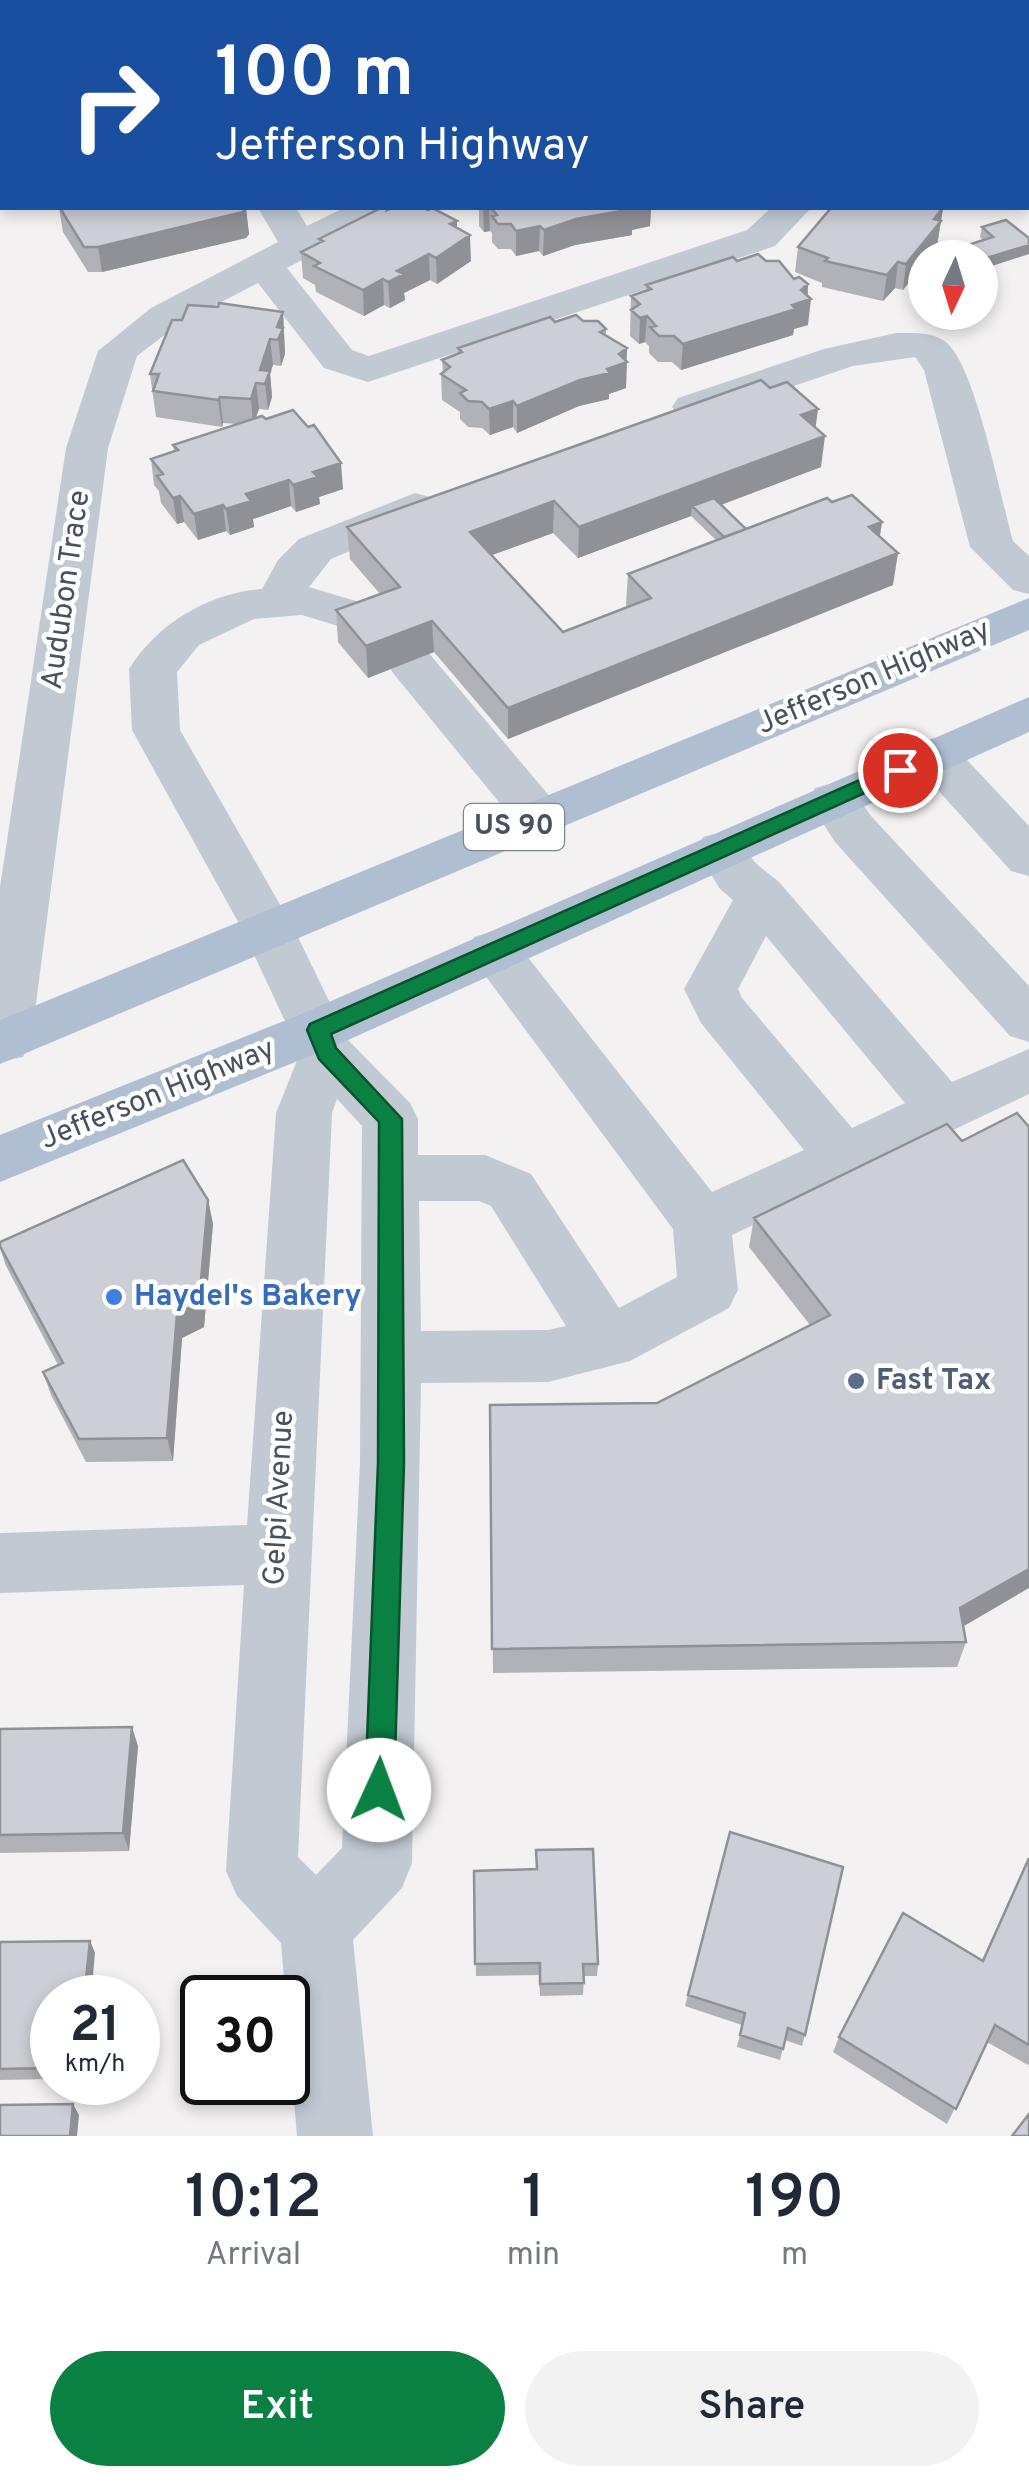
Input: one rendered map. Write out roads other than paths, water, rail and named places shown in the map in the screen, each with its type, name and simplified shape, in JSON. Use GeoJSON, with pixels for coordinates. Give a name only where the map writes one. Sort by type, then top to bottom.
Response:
{"type":"FeatureCollection","features":[{"type":"Feature","properties":{"kind":"main road","name":"Jefferson Highway"},"geometry":{"type":"LineString","coordinates":[[2,1042],[1029,613]]}},
{"type":"Feature","properties":{"kind":"main road","name":"Jefferson Highway"},"geometry":{"type":"LineString","coordinates":[[0,1159],[322,1041],[493,951],[1029,713]]}},
{"type":"Feature","properties":{"kind":"street"},"geometry":{"type":"LineString","coordinates":[[277,210],[283,256],[338,359],[368,370],[760,238],[790,210]]}},
{"type":"Feature","properties":{"kind":"street","name":"Audubon Trace"},"geometry":{"type":"LineString","coordinates":[[2,1042],[87,448],[118,351],[165,316],[368,210]]}},
{"type":"Feature","properties":{"kind":"street"},"geometry":{"type":"LineString","coordinates":[[662,418],[824,362],[898,345],[923,344],[940,357],[945,370],[992,547],[1029,580]]}},
{"type":"Feature","properties":{"kind":"street"},"geometry":{"type":"LineString","coordinates":[[279,602],[294,570],[314,550],[446,495]]}},
{"type":"Feature","properties":{"kind":"street"},"geometry":{"type":"LineString","coordinates":[[334,2136],[316,1926],[377,1862],[391,1357],[390,1119],[322,1041],[268,929],[156,730],[154,669],[183,634],[246,606],[304,600],[396,644],[539,817]]}},
{"type":"Feature","properties":{"kind":"street"},"geometry":{"type":"LineString","coordinates":[[934,755],[1029,858]]}},
{"type":"Feature","properties":{"kind":"street"},"geometry":{"type":"LineString","coordinates":[[833,800],[853,829],[1029,1022]]}},
{"type":"Feature","properties":{"kind":"street"},"geometry":{"type":"LineString","coordinates":[[721,850],[738,876],[761,895],[943,1110]]}},
{"type":"Feature","properties":{"kind":"street"},"geometry":{"type":"LineString","coordinates":[[761,895],[711,988],[720,1009],[843,1157]]}},
{"type":"Feature","properties":{"kind":"street"},"geometry":{"type":"LineString","coordinates":[[391,1357],[548,1356],[609,1343],[708,1290],[702,1222],[493,951]]}},
{"type":"Feature","properties":{"kind":"street","name":"Gelpi Avenue"},"geometry":{"type":"LineString","coordinates":[[316,1926],[262,1871],[304,1113],[322,1041]]}},
{"type":"Feature","properties":{"kind":"street"},"geometry":{"type":"LineString","coordinates":[[702,1222],[1029,1070]]}},
{"type":"Feature","properties":{"kind":"street"},"geometry":{"type":"LineString","coordinates":[[390,1178],[485,1178],[511,1190],[609,1343]]}},
{"type":"Feature","properties":{"kind":"street"},"geometry":{"type":"LineString","coordinates":[[0,1563],[278,1554]]}},
{"type":"Feature","properties":{"kind":"place","name":"Haydel's Bakery"},"geometry":{"type":"Point","coordinates":[114,1297]}},
{"type":"Feature","properties":{"kind":"place","name":"Fast Tax"},"geometry":{"type":"Point","coordinates":[856,1381]}}]}
